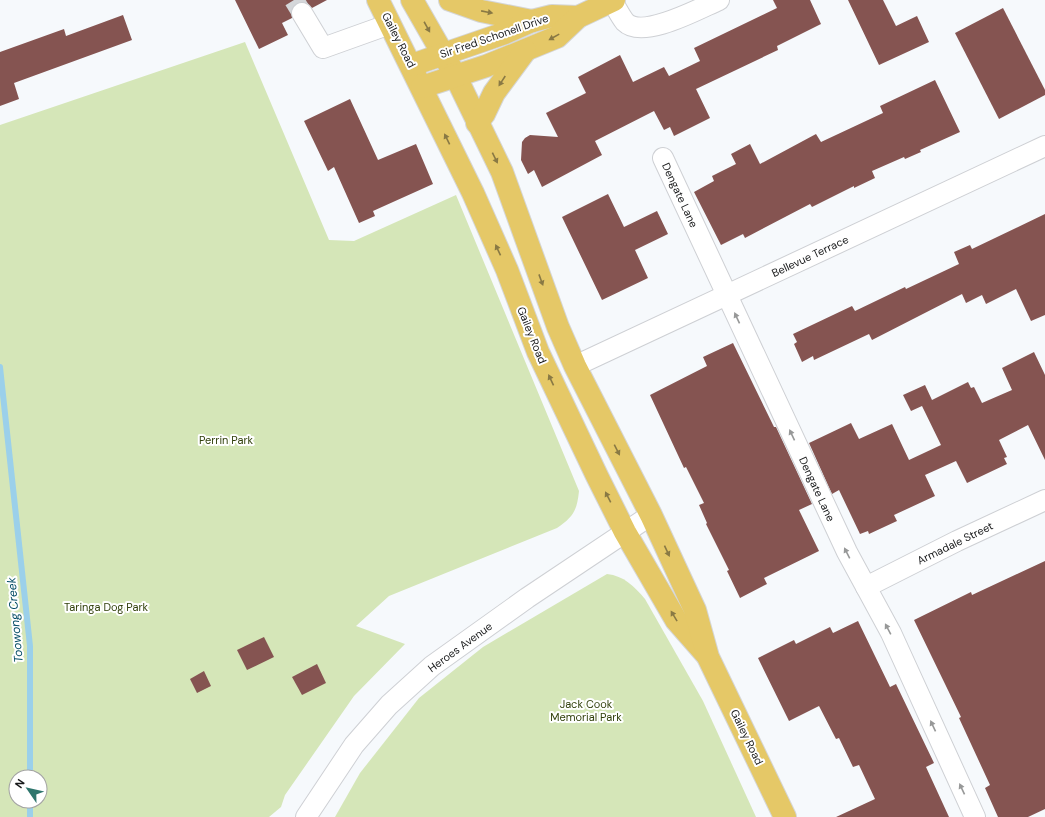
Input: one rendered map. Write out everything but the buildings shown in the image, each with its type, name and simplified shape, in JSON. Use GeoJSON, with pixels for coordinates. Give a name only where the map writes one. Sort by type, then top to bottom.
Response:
{"type":"FeatureCollection","features":[{"type":"Feature","properties":{"kind":"main road","name":"Gailey Road"},"geometry":{"type":"LineString","coordinates":[[378,0],[412,65],[473,193],[508,270],[538,352],[625,532],[676,620],[708,657]]}},
{"type":"Feature","properties":{"kind":"main road","name":"Gailey Road"},"geometry":{"type":"LineString","coordinates":[[412,0],[442,55],[455,75],[502,172],[558,327],[575,366],[650,515],[695,610],[708,657],[785,817]]}},
{"type":"Feature","properties":{"kind":"main road"},"geometry":{"type":"LineString","coordinates":[[450,0],[481,11],[532,21]]}},
{"type":"Feature","properties":{"kind":"main road","name":"Sir Fred Schonell Drive"},"geometry":{"type":"LineString","coordinates":[[422,87],[557,37],[578,17],[613,0]]}},
{"type":"Feature","properties":{"kind":"main road","name":"Sir Fred Schonell Drive"},"geometry":{"type":"LineString","coordinates":[[412,65],[505,33],[532,21],[552,16],[578,17]]}},
{"type":"Feature","properties":{"kind":"main road"},"geometry":{"type":"LineString","coordinates":[[477,123],[484,114],[494,93],[525,50]]}},
{"type":"Feature","properties":{"kind":"street","name":"Sir Fred Schonell Drive"},"geometry":{"type":"LineString","coordinates":[[613,0],[626,22],[633,26],[644,28],[658,26],[675,20],[719,0]]}},
{"type":"Feature","properties":{"kind":"street"},"geometry":{"type":"LineString","coordinates":[[302,13],[323,48],[390,24]]}},
{"type":"Feature","properties":{"kind":"street","name":"Bellevue Terrace"},"geometry":{"type":"LineString","coordinates":[[575,366],[1045,146]]}},
{"type":"Feature","properties":{"kind":"street","name":"Dengate Lane"},"geometry":{"type":"LineString","coordinates":[[663,158],[843,545],[890,633],[975,817]]}},
{"type":"Feature","properties":{"kind":"street","name":"Armadale Street"},"geometry":{"type":"LineString","coordinates":[[866,587],[957,541],[1045,500]]}},
{"type":"Feature","properties":{"kind":"street","name":"Heroes Avenue"},"geometry":{"type":"LineString","coordinates":[[306,817],[354,745],[389,705],[432,666],[527,598],[650,515]]}},
{"type":"Feature","properties":{"kind":"green space","name":"Perrin Park"},"geometry":{"type":"Polygon","coordinates":[[[245,42],[329,240],[354,241],[456,195],[579,491],[577,504],[570,517],[557,528],[389,596],[356,626],[405,644],[354,696],[285,795],[281,807],[269,817],[0,817],[0,125],[245,42]]]}},
{"type":"Feature","properties":{"kind":"green space","name":"Jack Cook Memorial Park"},"geometry":{"type":"Polygon","coordinates":[[[607,574],[624,579],[645,599],[703,701],[756,817],[335,817],[360,773],[419,698],[483,647],[607,574]]]}},
{"type":"Feature","properties":{"kind":"waterway","name":"Toowong Creek"},"geometry":{"type":"LineString","coordinates":[[0,367],[30,646],[30,769]]}},
{"type":"Feature","properties":{"kind":"waterway","name":"Toowong Creek"},"geometry":{"type":"LineString","coordinates":[[30,809],[30,817]]}},
{"type":"Feature","properties":{"kind":"tunnel"},"geometry":{"type":"LineString","coordinates":[[294,0],[302,13]]}},
{"type":"Feature","properties":{"kind":"park label","name":"Taringa Dog Park"},"geometry":{"type":"Point","coordinates":[106,607]}}]}
